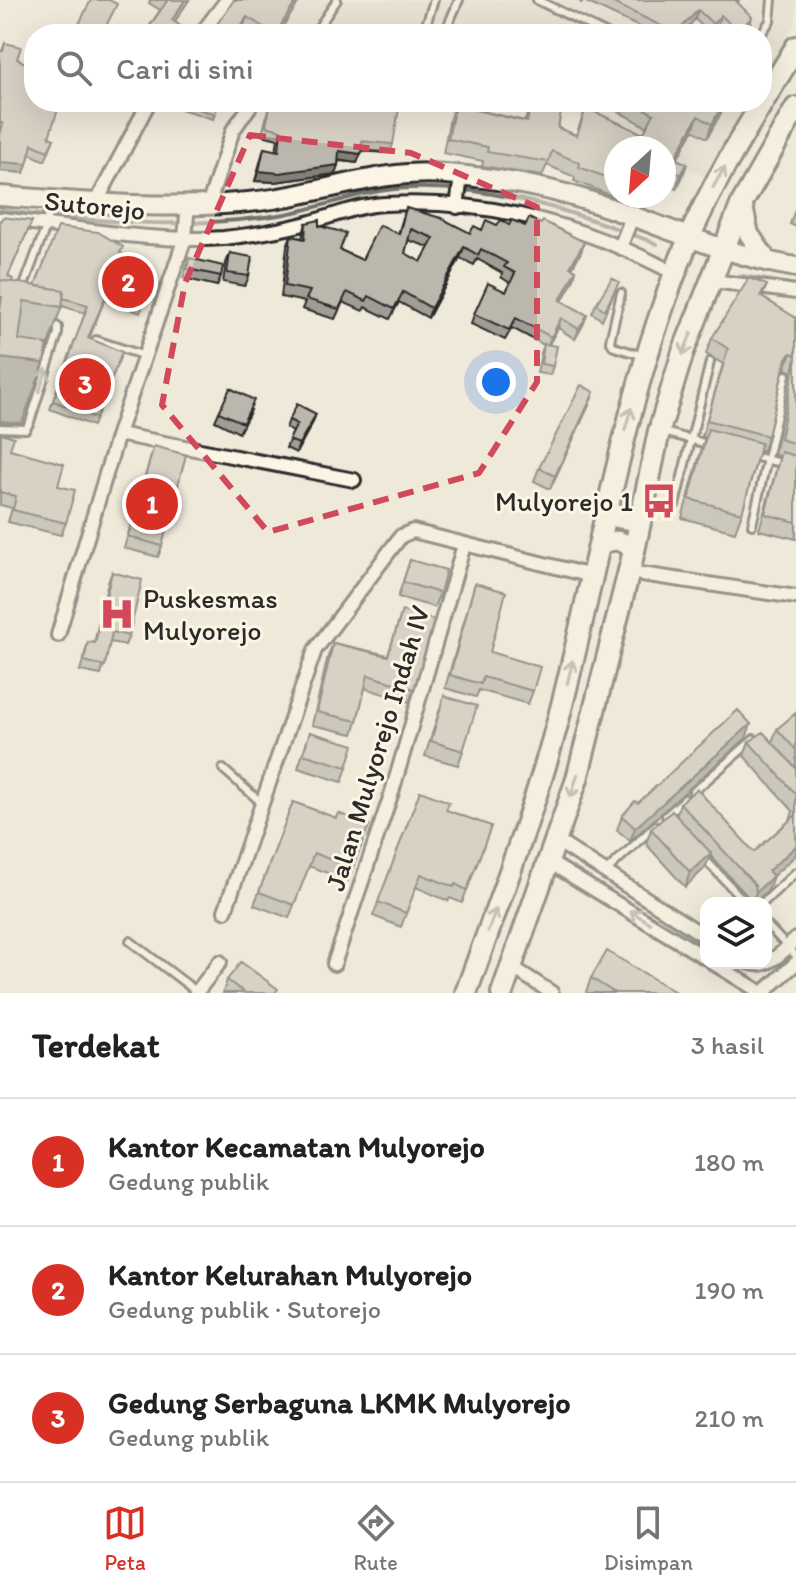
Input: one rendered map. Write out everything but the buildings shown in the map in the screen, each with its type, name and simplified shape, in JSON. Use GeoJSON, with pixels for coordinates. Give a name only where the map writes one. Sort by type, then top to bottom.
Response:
{"type":"FeatureCollection","features":[{"type":"Feature","properties":{"kind":"main road"},"geometry":{"type":"LineString","coordinates":[[772,88],[796,47]]}},
{"type":"Feature","properties":{"kind":"main road"},"geometry":{"type":"LineString","coordinates":[[502,993],[523,974],[568,848],[587,739],[634,551],[659,431],[683,352],[742,203],[796,108]]}},
{"type":"Feature","properties":{"kind":"main road"},"geometry":{"type":"LineString","coordinates":[[466,993],[543,772],[600,545],[627,422],[647,357],[683,256],[711,191],[758,112]]}},
{"type":"Feature","properties":{"kind":"main road"},"geometry":{"type":"LineString","coordinates":[[0,196],[48,202],[188,209],[209,203],[272,199],[402,173],[587,200],[631,220],[683,256],[719,265],[768,262],[796,267]]}},
{"type":"Feature","properties":{"kind":"main road"},"geometry":{"type":"LineString","coordinates":[[742,203],[749,234],[768,262]]}},
{"type":"Feature","properties":{"kind":"main road"},"geometry":{"type":"LineString","coordinates":[[608,506],[618,518],[630,520],[641,512]]}},
{"type":"Feature","properties":{"kind":"main road"},"geometry":{"type":"LineString","coordinates":[[600,545],[613,539],[625,542],[634,551]]}},
{"type":"Feature","properties":{"kind":"street"},"geometry":{"type":"LineString","coordinates":[[208,0],[224,4],[209,24]]}},
{"type":"Feature","properties":{"kind":"street"},"geometry":{"type":"LineString","coordinates":[[96,203],[144,112]]}},
{"type":"Feature","properties":{"kind":"street"},"geometry":{"type":"LineString","coordinates":[[209,203],[233,130],[246,112]]}},
{"type":"Feature","properties":{"kind":"street"},"geometry":{"type":"LineString","coordinates":[[457,203],[461,180]]}},
{"type":"Feature","properties":{"kind":"street","name":"Sutorejo"},"geometry":{"type":"LineString","coordinates":[[0,219],[185,236],[263,233],[383,204],[457,203],[511,212],[622,243],[683,256]]}},
{"type":"Feature","properties":{"kind":"street"},"geometry":{"type":"LineString","coordinates":[[58,635],[118,434],[185,236],[188,209]]}},
{"type":"Feature","properties":{"kind":"street"},"geometry":{"type":"LineString","coordinates":[[622,243],[631,220]]}},
{"type":"Feature","properties":{"kind":"street"},"geometry":{"type":"LineString","coordinates":[[719,265],[796,292]]}},
{"type":"Feature","properties":{"kind":"street"},"geometry":{"type":"LineString","coordinates":[[118,434],[354,480]]}},
{"type":"Feature","properties":{"kind":"street"},"geometry":{"type":"LineString","coordinates":[[225,911],[315,650],[401,536],[413,531],[592,576]]}},
{"type":"Feature","properties":{"kind":"street","name":"Jalan Mulyorejo Indah IV"},"geometry":{"type":"LineString","coordinates":[[334,964],[392,792],[464,545]]}},
{"type":"Feature","properties":{"kind":"street"},"geometry":{"type":"LineString","coordinates":[[628,572],[796,597]]}},
{"type":"Feature","properties":{"kind":"street"},"geometry":{"type":"LineString","coordinates":[[568,848],[700,935]]}},
{"type":"Feature","properties":{"kind":"street"},"geometry":{"type":"LineString","coordinates":[[561,869],[700,955]]}},
{"type":"Feature","properties":{"kind":"street"},"geometry":{"type":"LineString","coordinates":[[772,959],[793,948]]}},
{"type":"Feature","properties":{"kind":"street"},"geometry":{"type":"LineString","coordinates":[[197,992],[220,962]]}},
{"type":"Feature","properties":{"kind":"street"},"geometry":{"type":"LineString","coordinates":[[723,969],[763,993],[796,963]]}},
{"type":"Feature","properties":{"kind":"street"},"geometry":{"type":"LineString","coordinates":[[523,974],[552,993]]}},
{"type":"Feature","properties":{"kind":"lane"},"geometry":{"type":"LineString","coordinates":[[321,24],[337,0]]}},
{"type":"Feature","properties":{"kind":"lane"},"geometry":{"type":"LineString","coordinates":[[426,24],[434,0]]}},
{"type":"Feature","properties":{"kind":"lane"},"geometry":{"type":"LineString","coordinates":[[448,24],[459,0]]}},
{"type":"Feature","properties":{"kind":"lane"},"geometry":{"type":"LineString","coordinates":[[537,0],[547,2],[588,24]]}},
{"type":"Feature","properties":{"kind":"lane"},"geometry":{"type":"LineString","coordinates":[[768,24],[772,0]]}},
{"type":"Feature","properties":{"kind":"lane"},"geometry":{"type":"LineString","coordinates":[[16,304],[47,222],[48,202]]}},
{"type":"Feature","properties":{"kind":"lane"},"geometry":{"type":"LineString","coordinates":[[621,293],[611,345],[647,357]]}},
{"type":"Feature","properties":{"kind":"lane"},"geometry":{"type":"LineString","coordinates":[[0,428],[26,429],[30,422],[58,334],[58,327],[52,322],[38,320]]}},
{"type":"Feature","properties":{"kind":"lane"},"geometry":{"type":"LineString","coordinates":[[96,340],[145,356]]}},
{"type":"Feature","properties":{"kind":"lane"},"geometry":{"type":"LineString","coordinates":[[675,505],[710,362]]}},
{"type":"Feature","properties":{"kind":"lane"},"geometry":{"type":"LineString","coordinates":[[752,525],[786,375]]}},
{"type":"Feature","properties":{"kind":"lane"},"geometry":{"type":"LineString","coordinates":[[659,431],[722,448]]}},
{"type":"Feature","properties":{"kind":"lane"},"geometry":{"type":"LineString","coordinates":[[737,451],[796,467]]}},
{"type":"Feature","properties":{"kind":"lane"},"geometry":{"type":"LineString","coordinates":[[605,872],[753,739],[762,741]]}},
{"type":"Feature","properties":{"kind":"lane"},"geometry":{"type":"LineString","coordinates":[[223,769],[264,805]]}},
{"type":"Feature","properties":{"kind":"lane"},"geometry":{"type":"LineString","coordinates":[[666,816],[676,827]]}},
{"type":"Feature","properties":{"kind":"lane"},"geometry":{"type":"LineString","coordinates":[[696,849],[740,897]]}},
{"type":"Feature","properties":{"kind":"lane"},"geometry":{"type":"LineString","coordinates":[[769,897],[796,872]]}},
{"type":"Feature","properties":{"kind":"lane"},"geometry":{"type":"LineString","coordinates":[[772,929],[793,948]]}},
{"type":"Feature","properties":{"kind":"lane"},"geometry":{"type":"LineString","coordinates":[[130,941],[197,992]]}},
{"type":"Feature","properties":{"kind":"highlighted area"},"geometry":{"type":"Polygon","coordinates":[[[250,135],[411,153],[537,207],[537,382],[479,473],[268,532],[162,405],[185,283],[250,135]]]}},
{"type":"Feature","properties":{"kind":"shaded area"},"geometry":{"type":"Polygon","coordinates":[[[230,0],[796,0],[796,23],[772,60],[772,24],[215,24],[230,0]]]}},
{"type":"Feature","properties":{"kind":"shaded area"},"geometry":{"type":"Polygon","coordinates":[[[556,112],[742,112],[708,179],[676,162],[676,136],[633,136],[591,120],[556,112]]]}},
{"type":"Feature","properties":{"kind":"waterway"},"geometry":{"type":"LineString","coordinates":[[0,210],[105,221],[209,222],[279,215],[393,189],[442,188],[536,203],[657,244]]}},
{"type":"Feature","properties":{"kind":"waterway"},"geometry":{"type":"LineString","coordinates":[[743,276],[796,285]]}},
{"type":"Feature","properties":{"kind":"place","name":"Kantor Kelurahan Mulyorejo"},"geometry":{"type":"Point","coordinates":[128,282]}},
{"type":"Feature","properties":{"kind":"place","name":"Gedung Serbaguna LKMK Mulyorejo"},"geometry":{"type":"Point","coordinates":[85,384]}},
{"type":"Feature","properties":{"kind":"place","name":"Mulyorejo 1"},"geometry":{"type":"Point","coordinates":[659,501]}},
{"type":"Feature","properties":{"kind":"place","name":"Kantor Kecamatan Mulyorejo"},"geometry":{"type":"Point","coordinates":[152,504]}},
{"type":"Feature","properties":{"kind":"place","name":"Puskesmas Mulyorejo"},"geometry":{"type":"Point","coordinates":[117,614]}}]}
